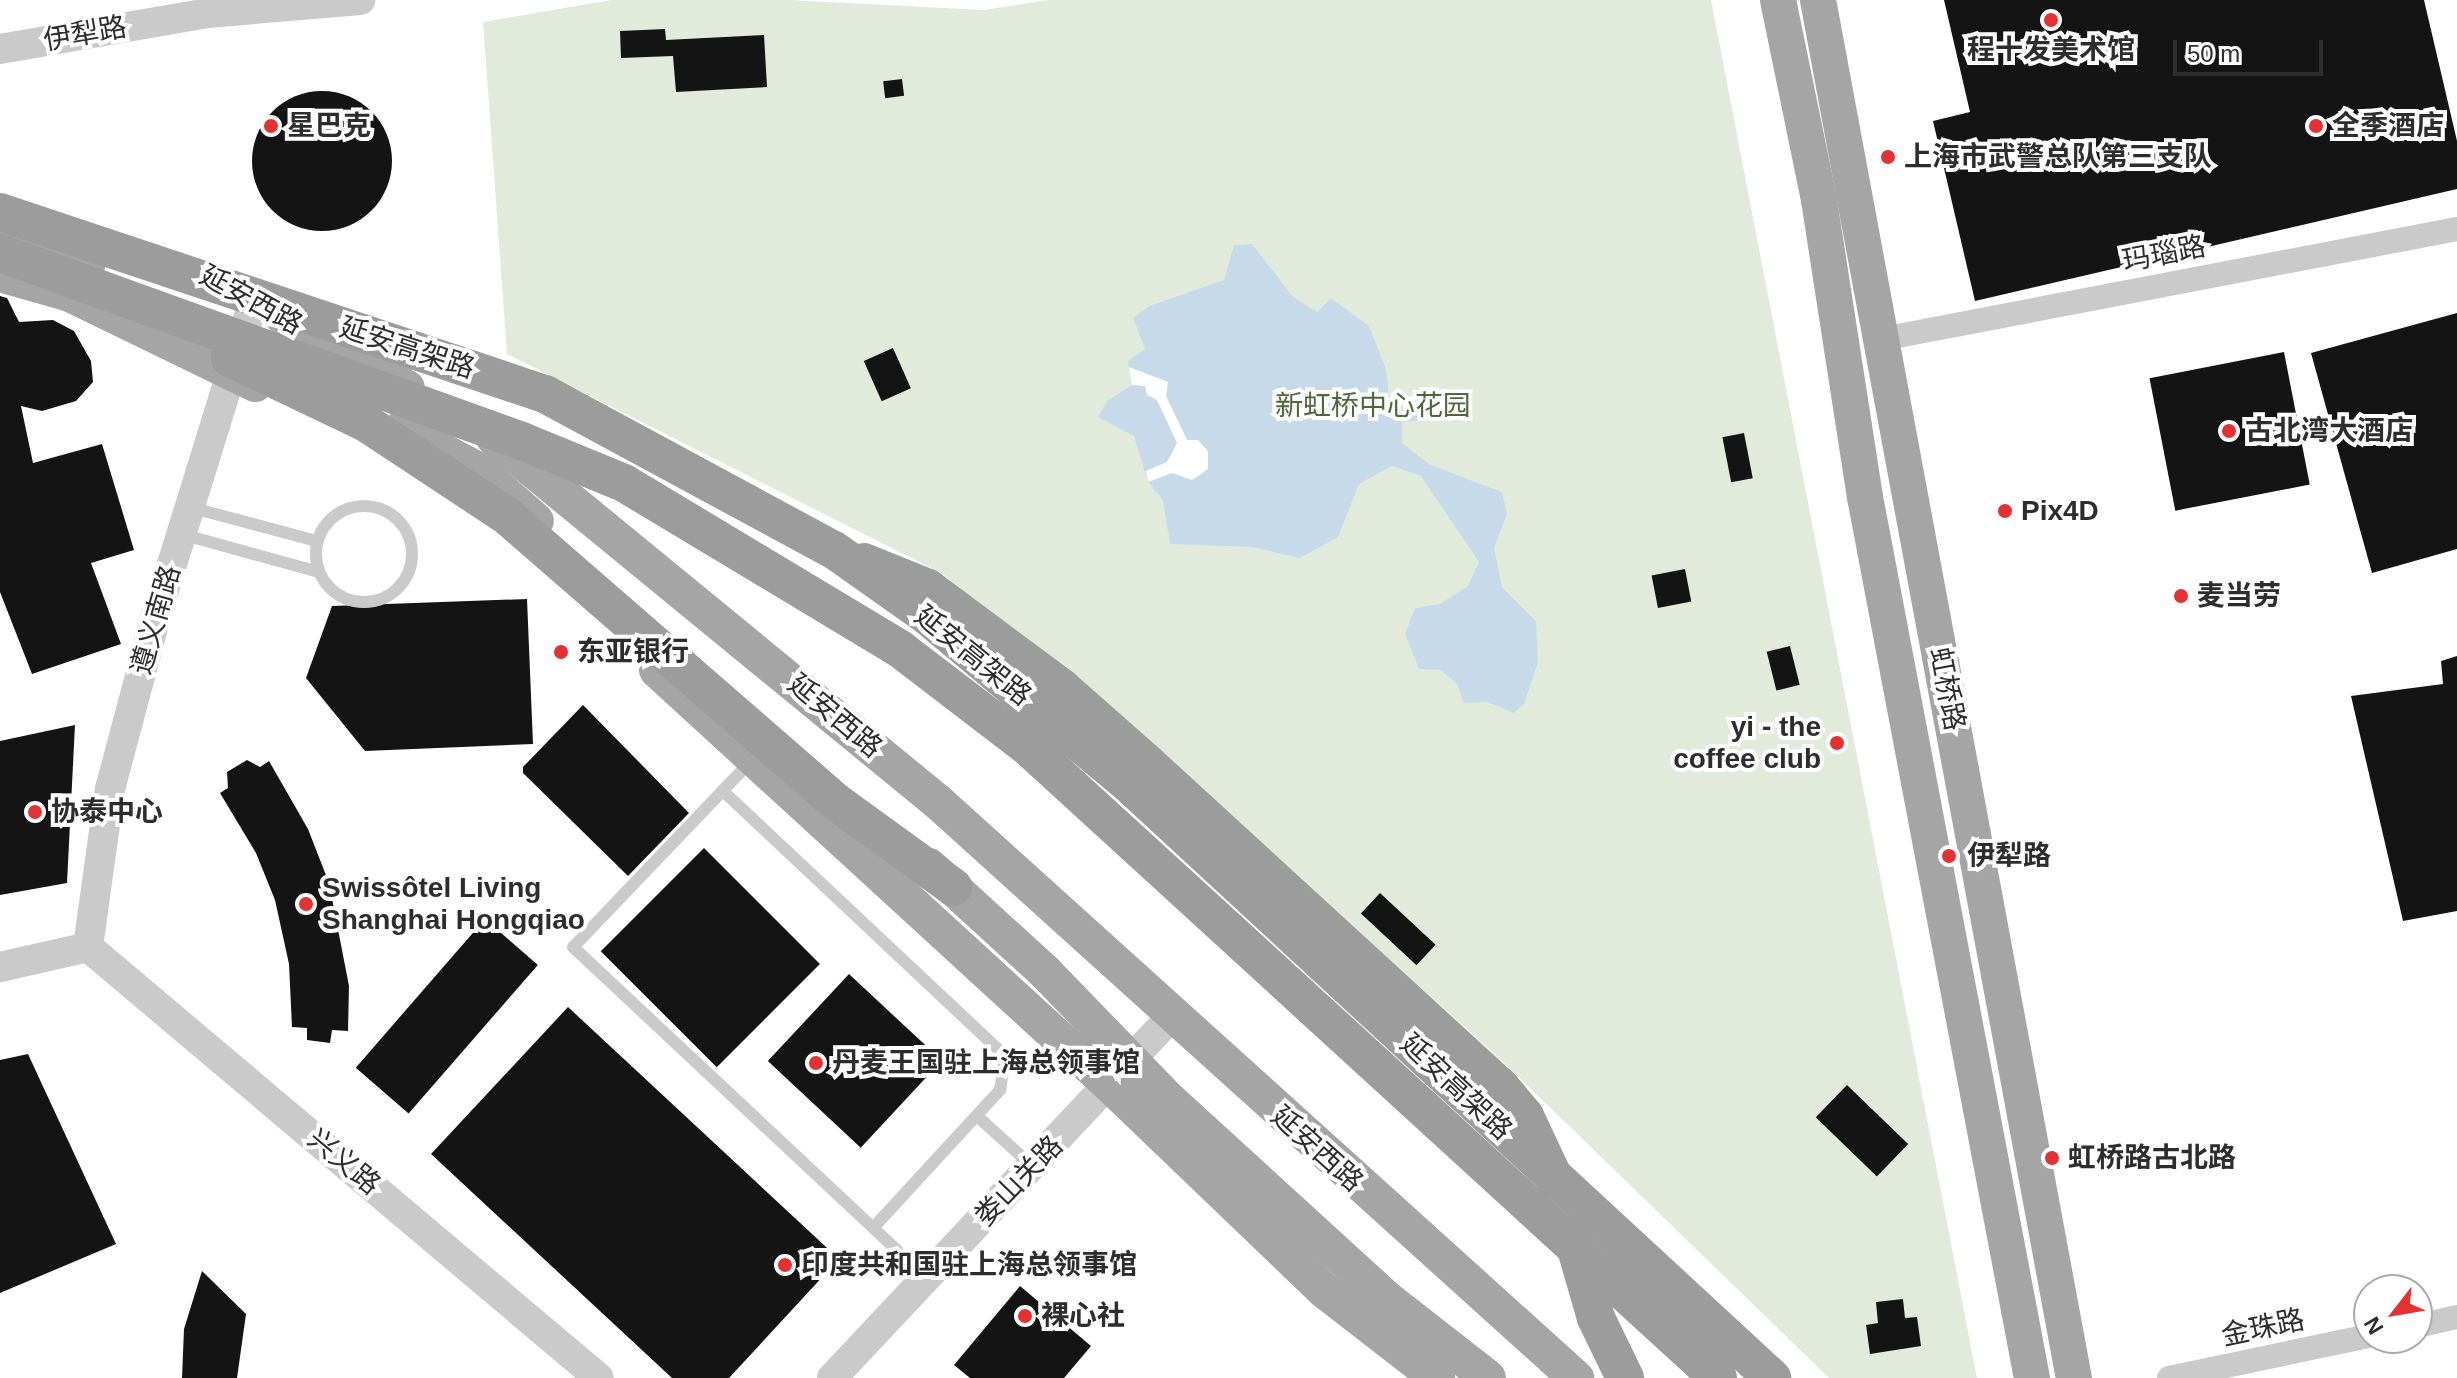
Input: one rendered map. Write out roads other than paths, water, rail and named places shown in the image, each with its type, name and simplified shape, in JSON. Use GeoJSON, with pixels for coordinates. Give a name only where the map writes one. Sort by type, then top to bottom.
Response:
{"type":"FeatureCollection","features":[{"type":"Feature","properties":{"kind":"highway","name":"延安高架路"},"geometry":{"type":"LineString","coordinates":[[0,212],[545,394],[834,550],[926,615],[1131,786],[1772,1378]]}},
{"type":"Feature","properties":{"kind":"highway","name":"延安高架路"},"geometry":{"type":"LineString","coordinates":[[0,255],[508,436],[624,483],[900,649],[1052,768],[1718,1378]]}},
{"type":"Feature","properties":{"kind":"highway"},"geometry":{"type":"LineString","coordinates":[[82,282],[366,423],[507,516],[832,799],[953,887]]}},
{"type":"Feature","properties":{"kind":"highway"},"geometry":{"type":"LineString","coordinates":[[834,550],[928,588],[1062,688],[1490,1076],[1525,1116],[1558,1188],[1596,1318],[1625,1378]]}},
{"type":"Feature","properties":{"kind":"main road","name":"虹桥路"},"geometry":{"type":"LineString","coordinates":[[1778,0],[1819,200],[1865,497],[2032,1378]]}},
{"type":"Feature","properties":{"kind":"main road","name":"虹桥路"},"geometry":{"type":"LineString","coordinates":[[1818,0],[2074,1378]]}},
{"type":"Feature","properties":{"kind":"main road","name":"延安西路"},"geometry":{"type":"LineString","coordinates":[[0,193],[212,275],[242,336],[341,429],[468,508],[599,617],[753,759],[1120,1073],[1387,1299],[1488,1378]]}},
{"type":"Feature","properties":{"kind":"main road","name":"延安西路"},"geometry":{"type":"LineString","coordinates":[[0,233],[242,336],[478,470],[953,887],[1120,1073],[1325,1291],[1437,1378]]}},
{"type":"Feature","properties":{"kind":"main road","name":"延安西路"},"geometry":{"type":"LineString","coordinates":[[0,255],[242,336]]}},
{"type":"Feature","properties":{"kind":"main road","name":"延安西路"},"geometry":{"type":"LineString","coordinates":[[0,274],[242,336],[342,351],[508,446],[938,802],[1576,1378]]}},
{"type":"Feature","properties":{"kind":"street","name":"伊犁路"},"geometry":{"type":"LineString","coordinates":[[0,49],[208,13],[360,0]]}},
{"type":"Feature","properties":{"kind":"street","name":"玛瑙路"},"geometry":{"type":"LineString","coordinates":[[1882,339],[2457,229]]}},
{"type":"Feature","properties":{"kind":"street","name":"遵义南路"},"geometry":{"type":"LineString","coordinates":[[88,947],[110,789],[185,520],[242,336]]}},
{"type":"Feature","properties":{"kind":"street"},"geometry":{"type":"LineString","coordinates":[[0,967],[88,947]]}},
{"type":"Feature","properties":{"kind":"street","name":"兴义路"},"geometry":{"type":"LineString","coordinates":[[88,947],[599,1378]]}},
{"type":"Feature","properties":{"kind":"street","name":"娄山关路"},"geometry":{"type":"LineString","coordinates":[[832,1378],[1172,1016]]}},
{"type":"Feature","properties":{"kind":"street"},"geometry":{"type":"LineString","coordinates":[[2433,1322],[2457,1317]]}},
{"type":"Feature","properties":{"kind":"street","name":"金珠路"},"geometry":{"type":"LineString","coordinates":[[2169,1378],[2353,1339]]}},
{"type":"Feature","properties":{"kind":"lane"},"geometry":{"type":"LineString","coordinates":[[367,506],[397,519],[411,548],[405,579],[383,599],[353,601],[327,585],[319,572],[317,541],[336,515],[367,506]]}},
{"type":"Feature","properties":{"kind":"lane"},"geometry":{"type":"LineString","coordinates":[[185,520],[317,541]]}},
{"type":"Feature","properties":{"kind":"lane"},"geometry":{"type":"LineString","coordinates":[[185,520],[319,572]]}},
{"type":"Feature","properties":{"kind":"lane"},"geometry":{"type":"LineString","coordinates":[[753,759],[573,947],[927,1278]]}},
{"type":"Feature","properties":{"kind":"lane"},"geometry":{"type":"LineString","coordinates":[[723,791],[993,1040],[1005,1056],[1005,1073],[1000,1090],[874,1227]]}},
{"type":"Feature","properties":{"kind":"lane"},"geometry":{"type":"LineString","coordinates":[[977,1116],[1033,1167]]}},
{"type":"Feature","properties":{"kind":"water"},"geometry":{"type":"Polygon","coordinates":[[[1252,244],[1293,297],[1317,312],[1331,298],[1369,326],[1386,369],[1390,406],[1425,401],[1436,419],[1402,422],[1402,443],[1430,465],[1502,492],[1507,514],[1494,548],[1502,587],[1536,621],[1538,662],[1524,704],[1514,713],[1487,702],[1464,703],[1457,684],[1441,670],[1419,669],[1405,634],[1415,608],[1440,604],[1468,586],[1479,562],[1421,476],[1392,466],[1359,484],[1338,537],[1300,558],[1252,547],[1170,544],[1163,500],[1148,482],[1134,436],[1098,417],[1107,401],[1132,385],[1128,361],[1145,349],[1133,318],[1149,306],[1224,280],[1234,245],[1252,244]]]}},
{"type":"Feature","properties":{"kind":"place","name":"程十发美术馆"},"geometry":{"type":"Point","coordinates":[2051,20]}},
{"type":"Feature","properties":{"kind":"place","name":"星巴克"},"geometry":{"type":"Point","coordinates":[271,126]}},
{"type":"Feature","properties":{"kind":"place","name":"全季酒店"},"geometry":{"type":"Point","coordinates":[2316,126]}},
{"type":"Feature","properties":{"kind":"place","name":"上海市武警总队第三支队"},"geometry":{"type":"Point","coordinates":[1888,157]}},
{"type":"Feature","properties":{"kind":"place","name":"古北湾大酒店"},"geometry":{"type":"Point","coordinates":[2229,431]}},
{"type":"Feature","properties":{"kind":"place","name":"Pix4D"},"geometry":{"type":"Point","coordinates":[2005,511]}},
{"type":"Feature","properties":{"kind":"place","name":"麦当劳"},"geometry":{"type":"Point","coordinates":[2181,596]}},
{"type":"Feature","properties":{"kind":"place","name":"东亚银行"},"geometry":{"type":"Point","coordinates":[561,652]}},
{"type":"Feature","properties":{"kind":"place","name":"yi - the coffee club"},"geometry":{"type":"Point","coordinates":[1837,743]}},
{"type":"Feature","properties":{"kind":"place","name":"协泰中心"},"geometry":{"type":"Point","coordinates":[35,812]}},
{"type":"Feature","properties":{"kind":"place","name":"伊犁路"},"geometry":{"type":"Point","coordinates":[1949,856]}},
{"type":"Feature","properties":{"kind":"place","name":"Swissôtel Living Shanghai Hongqiao"},"geometry":{"type":"Point","coordinates":[306,904]}},
{"type":"Feature","properties":{"kind":"place","name":"丹麦王国驻上海总领事馆"},"geometry":{"type":"Point","coordinates":[816,1063]}},
{"type":"Feature","properties":{"kind":"place","name":"虹桥路古北路"},"geometry":{"type":"Point","coordinates":[2052,1158]}},
{"type":"Feature","properties":{"kind":"place","name":"印度共和国驻上海总领事馆"},"geometry":{"type":"Point","coordinates":[785,1265]}},
{"type":"Feature","properties":{"kind":"place","name":"裸心社"},"geometry":{"type":"Point","coordinates":[1025,1316]}},
{"type":"Feature","properties":{"kind":"park label","name":"新虹桥中心花园"},"geometry":{"type":"Point","coordinates":[1373,406]}}]}
